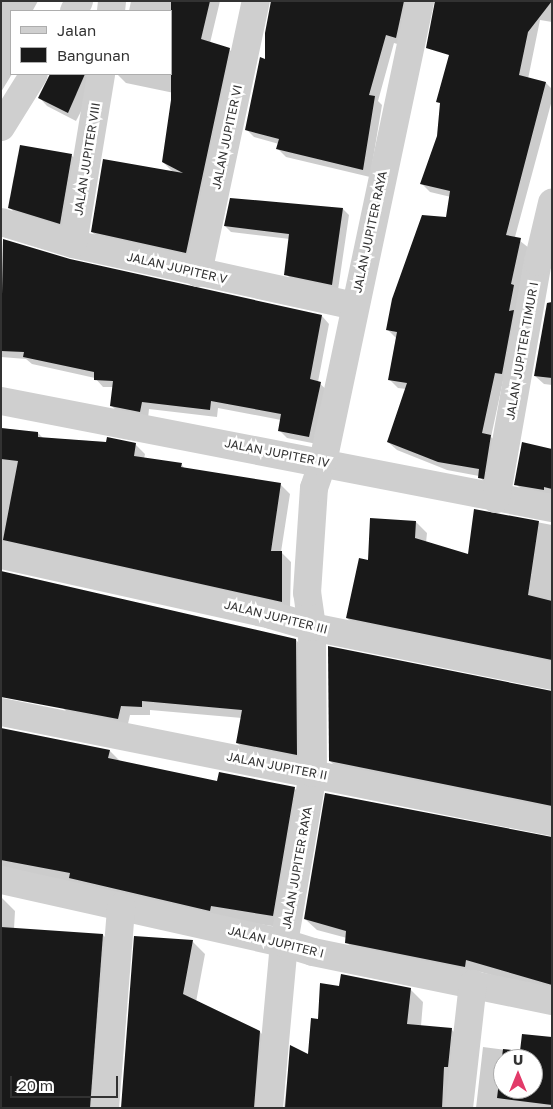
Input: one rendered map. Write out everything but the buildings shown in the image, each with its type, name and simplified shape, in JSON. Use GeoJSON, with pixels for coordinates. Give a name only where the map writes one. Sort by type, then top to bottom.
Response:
{"type":"FeatureCollection","features":[{"type":"Feature","properties":{"kind":"street","name":"JALAN JUPITER VI"},"geometry":{"type":"LineString","coordinates":[[198,273],[256,1]]}},
{"type":"Feature","properties":{"kind":"street","name":"JALAN JUPITER RAYA"},"geometry":{"type":"LineString","coordinates":[[269,1108],[284,942],[314,773],[312,627],[325,594],[331,492],[323,462],[354,306],[420,1]]}},
{"type":"Feature","properties":{"kind":"street"},"geometry":{"type":"LineString","coordinates":[[1,127],[33,75]]}},
{"type":"Feature","properties":{"kind":"street","name":"JALAN JUPITER VIII"},"geometry":{"type":"LineString","coordinates":[[73,244],[100,75]]}},
{"type":"Feature","properties":{"kind":"street","name":"JALAN JUPITER TIMUR I"},"geometry":{"type":"LineString","coordinates":[[496,499],[545,264],[552,203]]}},
{"type":"Feature","properties":{"kind":"street","name":"JALAN JUPITER V"},"geometry":{"type":"LineString","coordinates":[[1,222],[73,244],[354,306]]}},
{"type":"Feature","properties":{"kind":"street","name":"JALAN JUPITER IV"},"geometry":{"type":"LineString","coordinates":[[1,401],[323,462],[496,499],[552,508]]}},
{"type":"Feature","properties":{"kind":"street","name":"JALAN JUPITER III"},"geometry":{"type":"LineString","coordinates":[[1,555],[271,615],[312,627],[552,676]]}},
{"type":"Feature","properties":{"kind":"street","name":"JALAN JUPITER II"},"geometry":{"type":"LineString","coordinates":[[1,712],[552,822]]}},
{"type":"Feature","properties":{"kind":"street","name":"JALAN JUPITER I"},"geometry":{"type":"LineString","coordinates":[[1,880],[284,942],[313,952],[552,1001]]}},
{"type":"Feature","properties":{"kind":"street"},"geometry":{"type":"LineString","coordinates":[[105,1108],[121,907]]}},
{"type":"Feature","properties":{"kind":"street"},"geometry":{"type":"LineString","coordinates":[[459,1108],[473,984]]}}]}
